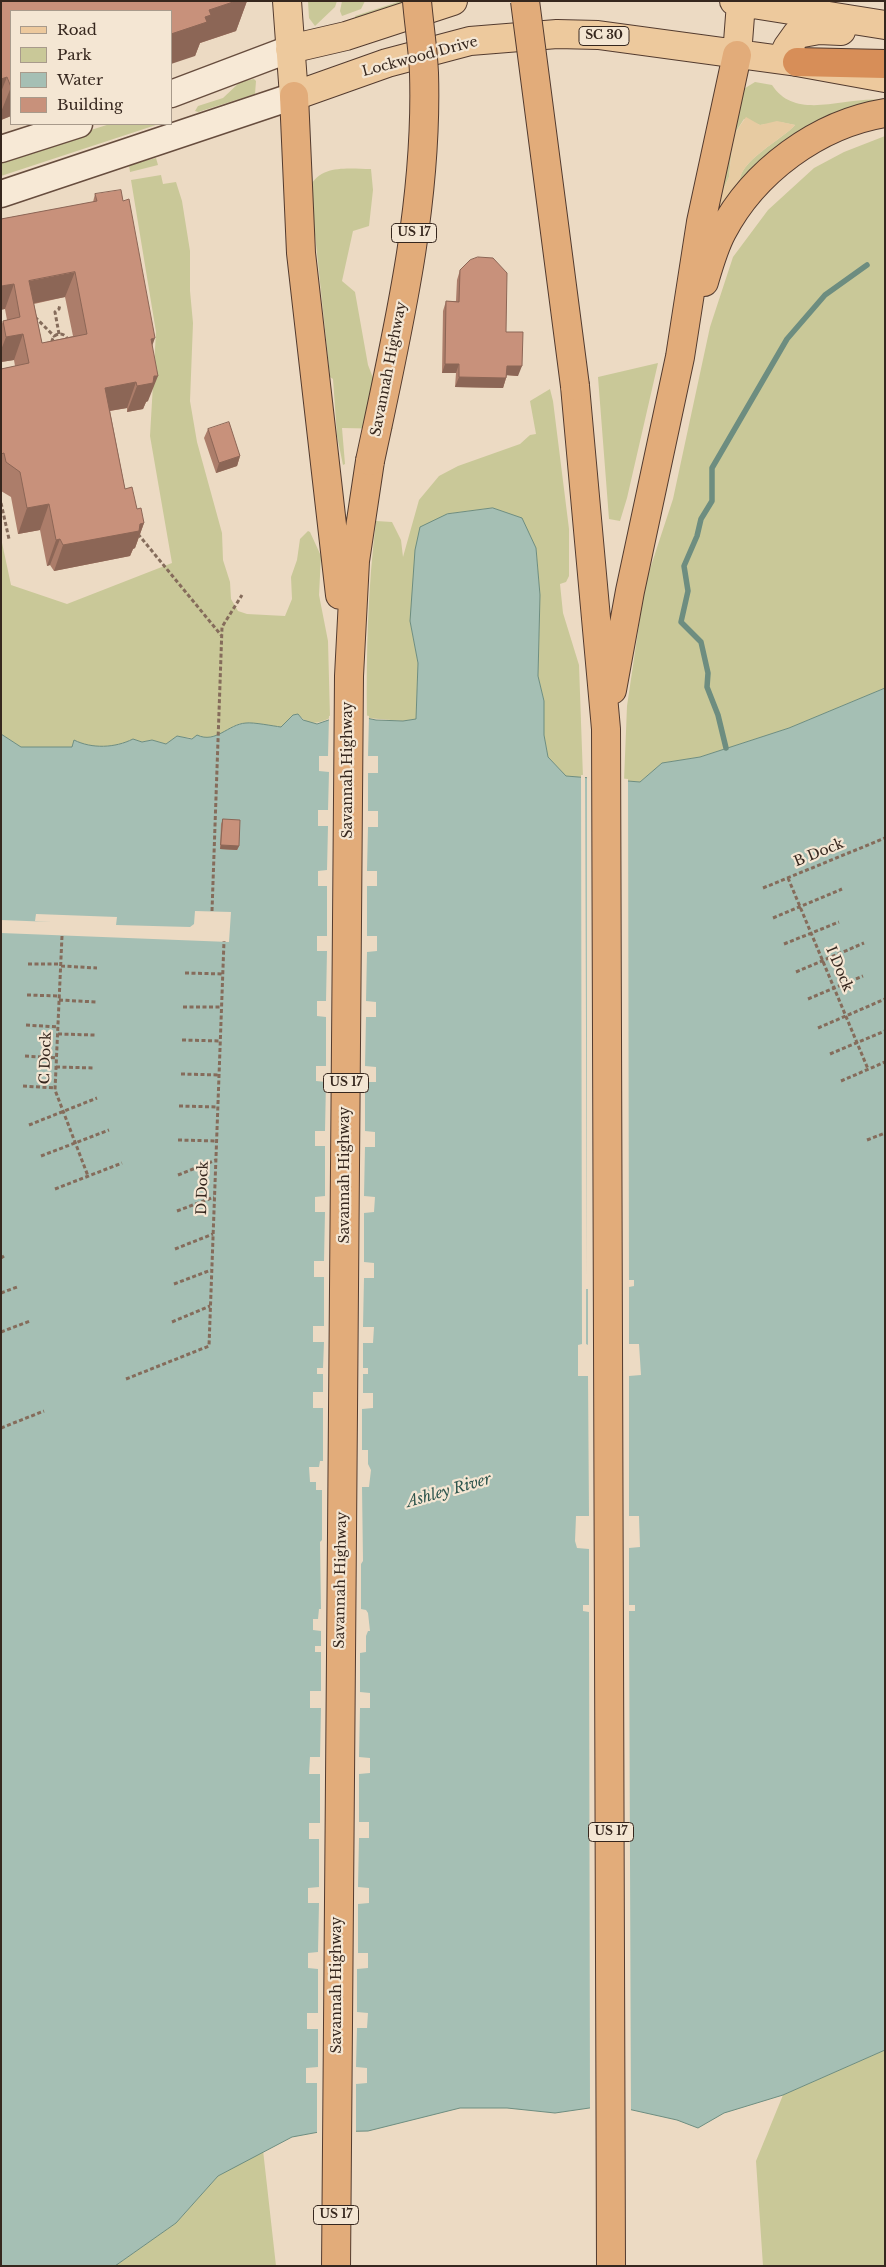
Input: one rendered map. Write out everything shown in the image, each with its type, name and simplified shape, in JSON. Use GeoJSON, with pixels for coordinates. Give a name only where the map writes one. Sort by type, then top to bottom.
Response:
{"type":"FeatureCollection","features":[{"type":"Feature","properties":{"kind":"highway","name":"Savannah Highway"},"geometry":{"type":"LineString","coordinates":[[336,2266],[349,676],[355,561],[370,461],[396,340],[415,228],[424,116],[424,72],[417,1]]}},
{"type":"Feature","properties":{"kind":"highway","name":"US 17"},"geometry":{"type":"LineString","coordinates":[[524,1],[575,386],[606,737],[611,2266]]}},
{"type":"Feature","properties":{"kind":"highway"},"geometry":{"type":"LineString","coordinates":[[606,737],[630,591],[680,358],[701,222],[737,55]]}},
{"type":"Feature","properties":{"kind":"highway","name":"SC 30"},"geometry":{"type":"LineString","coordinates":[[797,62],[885,64]]}},
{"type":"Feature","properties":{"kind":"highway"},"geometry":{"type":"LineString","coordinates":[[294,96],[301,253],[349,676]]}},
{"type":"Feature","properties":{"kind":"highway"},"geometry":{"type":"LineString","coordinates":[[680,358],[722,232],[753,188],[772,169],[800,147],[837,127],[885,113]]}},
{"type":"Feature","properties":{"kind":"main road"},"geometry":{"type":"LineString","coordinates":[[287,1],[294,96]]}},
{"type":"Feature","properties":{"kind":"main road"},"geometry":{"type":"LineString","coordinates":[[172,94],[290,49],[346,36],[453,1]]}},
{"type":"Feature","properties":{"kind":"main road"},"geometry":{"type":"LineString","coordinates":[[737,55],[737,2],[885,25]]}},
{"type":"Feature","properties":{"kind":"main road"},"geometry":{"type":"LineString","coordinates":[[797,62],[787,48],[797,34],[819,30],[885,34]]}},
{"type":"Feature","properties":{"kind":"main road","name":"Lockwood Drive"},"geometry":{"type":"LineString","coordinates":[[1,194],[387,63],[470,41],[557,34],[598,35],[797,62],[885,78]]}},
{"type":"Feature","properties":{"kind":"main road"},"geometry":{"type":"LineString","coordinates":[[172,104],[181,132]]}},
{"type":"Feature","properties":{"kind":"main road"},"geometry":{"type":"LineString","coordinates":[[1,149],[76,125]]}},
{"type":"Feature","properties":{"kind":"path"},"geometry":{"type":"LineString","coordinates":[[59,334],[55,312],[59,309],[60,304]]}},
{"type":"Feature","properties":{"kind":"path"},"geometry":{"type":"LineString","coordinates":[[31,313],[55,337]]}},
{"type":"Feature","properties":{"kind":"path"},"geometry":{"type":"LineString","coordinates":[[53,344],[55,337],[59,334]]}},
{"type":"Feature","properties":{"kind":"path"},"geometry":{"type":"LineString","coordinates":[[53,344],[60,350],[67,346],[68,339],[64,335],[59,334]]}},
{"type":"Feature","properties":{"kind":"path"},"geometry":{"type":"LineString","coordinates":[[43,346],[53,344]]}},
{"type":"Feature","properties":{"kind":"path"},"geometry":{"type":"LineString","coordinates":[[1,503],[9,539]]}},
{"type":"Feature","properties":{"kind":"path"},"geometry":{"type":"LineString","coordinates":[[137,532],[221,636]]}},
{"type":"Feature","properties":{"kind":"path"},"geometry":{"type":"LineString","coordinates":[[212,911],[221,636],[222,627],[242,595]]}},
{"type":"Feature","properties":{"kind":"path","name":"B Dock"},"geometry":{"type":"LineString","coordinates":[[763,888],[885,838]]}},
{"type":"Feature","properties":{"kind":"path","name":"I Dock"},"geometry":{"type":"LineString","coordinates":[[788,878],[868,1069]]}},
{"type":"Feature","properties":{"kind":"path"},"geometry":{"type":"LineString","coordinates":[[773,918],[842,889]]}},
{"type":"Feature","properties":{"kind":"path"},"geometry":{"type":"LineString","coordinates":[[784,944],[839,922]]}},
{"type":"Feature","properties":{"kind":"path","name":"C Dock"},"geometry":{"type":"LineString","coordinates":[[62,936],[55,1088],[88,1176]]}},
{"type":"Feature","properties":{"kind":"path","name":"D Dock"},"geometry":{"type":"LineString","coordinates":[[126,1379],[209,1346],[224,941]]}},
{"type":"Feature","properties":{"kind":"path"},"geometry":{"type":"LineString","coordinates":[[796,972],[864,943]]}},
{"type":"Feature","properties":{"kind":"path"},"geometry":{"type":"LineString","coordinates":[[28,964],[97,968]]}},
{"type":"Feature","properties":{"kind":"path"},"geometry":{"type":"LineString","coordinates":[[185,973],[223,974]]}},
{"type":"Feature","properties":{"kind":"path"},"geometry":{"type":"LineString","coordinates":[[808,999],[863,976]]}},
{"type":"Feature","properties":{"kind":"path"},"geometry":{"type":"LineString","coordinates":[[27,995],[96,1002]]}},
{"type":"Feature","properties":{"kind":"path"},"geometry":{"type":"LineString","coordinates":[[818,1028],[885,999]]}},
{"type":"Feature","properties":{"kind":"path"},"geometry":{"type":"LineString","coordinates":[[183,1007],[222,1007]]}},
{"type":"Feature","properties":{"kind":"path"},"geometry":{"type":"LineString","coordinates":[[26,1025],[58,1027]]}},
{"type":"Feature","properties":{"kind":"path"},"geometry":{"type":"LineString","coordinates":[[830,1054],[885,1031]]}},
{"type":"Feature","properties":{"kind":"path"},"geometry":{"type":"LineString","coordinates":[[58,1034],[95,1035]]}},
{"type":"Feature","properties":{"kind":"path"},"geometry":{"type":"LineString","coordinates":[[182,1040],[220,1041]]}},
{"type":"Feature","properties":{"kind":"path"},"geometry":{"type":"LineString","coordinates":[[24,1056],[57,1058]]}},
{"type":"Feature","properties":{"kind":"path"},"geometry":{"type":"LineString","coordinates":[[841,1081],[885,1062]]}},
{"type":"Feature","properties":{"kind":"path"},"geometry":{"type":"LineString","coordinates":[[56,1067],[94,1068]]}},
{"type":"Feature","properties":{"kind":"path"},"geometry":{"type":"LineString","coordinates":[[181,1074],[219,1075]]}},
{"type":"Feature","properties":{"kind":"path"},"geometry":{"type":"LineString","coordinates":[[23,1086],[55,1088]]}},
{"type":"Feature","properties":{"kind":"path"},"geometry":{"type":"LineString","coordinates":[[29,1125],[97,1098]]}},
{"type":"Feature","properties":{"kind":"path"},"geometry":{"type":"LineString","coordinates":[[179,1106],[218,1107]]}},
{"type":"Feature","properties":{"kind":"path"},"geometry":{"type":"LineString","coordinates":[[41,1156],[109,1130]]}},
{"type":"Feature","properties":{"kind":"path"},"geometry":{"type":"LineString","coordinates":[[867,1140],[885,1133]]}},
{"type":"Feature","properties":{"kind":"path"},"geometry":{"type":"LineString","coordinates":[[178,1140],[216,1141]]}},
{"type":"Feature","properties":{"kind":"path"},"geometry":{"type":"LineString","coordinates":[[178,1175],[216,1160]]}},
{"type":"Feature","properties":{"kind":"path"},"geometry":{"type":"LineString","coordinates":[[55,1189],[122,1163]]}},
{"type":"Feature","properties":{"kind":"path"},"geometry":{"type":"LineString","coordinates":[[176,1211],[214,1197]]}},
{"type":"Feature","properties":{"kind":"path"},"geometry":{"type":"LineString","coordinates":[[175,1249],[213,1234]]}},
{"type":"Feature","properties":{"kind":"path"},"geometry":{"type":"LineString","coordinates":[[174,1284],[211,1270]]}},
{"type":"Feature","properties":{"kind":"path"},"geometry":{"type":"LineString","coordinates":[[1,1293],[16,1287]]}},
{"type":"Feature","properties":{"kind":"path"},"geometry":{"type":"LineString","coordinates":[[172,1322],[210,1306]]}},
{"type":"Feature","properties":{"kind":"path"},"geometry":{"type":"LineString","coordinates":[[1,1332],[30,1320]]}},
{"type":"Feature","properties":{"kind":"path"},"geometry":{"type":"LineString","coordinates":[[1,1428],[44,1411]]}},
{"type":"Feature","properties":{"kind":"green space"},"geometry":{"type":"Polygon","coordinates":[[[308,1],[337,1],[335,7],[315,26],[309,18],[308,1]]]}},
{"type":"Feature","properties":{"kind":"green space"},"geometry":{"type":"Polygon","coordinates":[[[342,1],[365,1],[361,9],[342,16],[340,11],[342,1]]]}},
{"type":"Feature","properties":{"kind":"green space"},"geometry":{"type":"Polygon","coordinates":[[[401,1],[415,1],[356,20],[355,16],[401,1]]]}},
{"type":"Feature","properties":{"kind":"green space"},"geometry":{"type":"Polygon","coordinates":[[[254,79],[256,81],[255,94],[198,112],[195,111],[198,106],[223,98],[240,82],[254,79]]]}},
{"type":"Feature","properties":{"kind":"green space"},"geometry":{"type":"Polygon","coordinates":[[[755,82],[772,85],[782,96],[794,102],[808,105],[882,100],[740,183],[741,175],[753,159],[795,125],[780,122],[760,125],[744,119],[733,136],[729,177],[723,190],[718,186],[742,90],[755,82]]]}},
{"type":"Feature","properties":{"kind":"green space"},"geometry":{"type":"Polygon","coordinates":[[[107,125],[156,125],[1,176],[1,158],[107,125]]]}},
{"type":"Feature","properties":{"kind":"green space"},"geometry":{"type":"Polygon","coordinates":[[[885,136],[885,688],[789,728],[700,757],[662,763],[640,782],[624,781],[627,706],[645,584],[673,499],[710,327],[733,257],[768,210],[814,168],[844,152],[885,136]]]}},
{"type":"Feature","properties":{"kind":"green space"},"geometry":{"type":"Polygon","coordinates":[[[156,158],[158,165],[130,172],[129,165],[156,158]]]}},
{"type":"Feature","properties":{"kind":"green space"},"geometry":{"type":"Polygon","coordinates":[[[336,169],[371,169],[373,190],[369,226],[353,231],[342,281],[355,292],[368,365],[393,429],[342,428],[345,464],[343,465],[337,436],[333,379],[330,377],[310,187],[321,174],[328,171],[336,169]]]}},
{"type":"Feature","properties":{"kind":"green space"},"geometry":{"type":"Polygon","coordinates":[[[161,175],[163,184],[176,182],[182,201],[190,251],[190,291],[193,323],[190,401],[197,442],[222,533],[223,560],[230,582],[231,599],[238,611],[247,614],[285,616],[292,599],[291,577],[297,560],[300,539],[308,531],[310,532],[321,556],[319,595],[328,641],[330,718],[313,723],[305,721],[298,714],[293,715],[281,727],[243,723],[219,735],[207,738],[177,736],[166,744],[152,740],[142,742],[133,739],[111,746],[96,746],[74,740],[72,747],[21,747],[1,734],[1,538],[11,585],[67,604],[172,563],[150,436],[156,332],[131,180],[161,175]]]}},
{"type":"Feature","properties":{"kind":"green space"},"geometry":{"type":"Polygon","coordinates":[[[658,363],[620,521],[609,519],[598,377],[658,363]]]}},
{"type":"Feature","properties":{"kind":"green space"},"geometry":{"type":"Polygon","coordinates":[[[550,389],[569,529],[569,576],[566,582],[560,584],[563,613],[579,665],[583,778],[566,776],[548,757],[544,735],[544,701],[538,676],[540,595],[536,548],[521,518],[493,508],[447,514],[410,621],[418,663],[416,719],[403,721],[367,718],[368,620],[376,521],[392,522],[401,540],[403,557],[419,500],[439,476],[458,466],[520,444],[530,435],[536,434],[530,401],[550,389]]]}},
{"type":"Feature","properties":{"kind":"green space"},"geometry":{"type":"Polygon","coordinates":[[[885,2050],[885,2266],[763,2266],[756,2161],[783,2095],[885,2050]]]}},
{"type":"Feature","properties":{"kind":"green space"},"geometry":{"type":"Polygon","coordinates":[[[263,2150],[276,2266],[115,2266],[176,2223],[218,2176],[263,2150]]]}},
{"type":"Feature","properties":{"kind":"sand"},"geometry":{"type":"Polygon","coordinates":[[[746,117],[760,125],[777,121],[795,125],[762,151],[746,167],[741,175],[740,183],[713,227],[718,186],[723,189],[729,177],[733,136],[746,117]]]}},
{"type":"Feature","properties":{"kind":"water","name":"Ashley River"},"geometry":{"type":"Polygon","coordinates":[[[493,508],[522,518],[536,548],[540,595],[538,676],[544,701],[544,735],[548,757],[566,776],[640,782],[662,763],[700,757],[789,728],[885,688],[885,2050],[783,2095],[724,2113],[698,2128],[677,2120],[610,2105],[555,2113],[507,2108],[460,2108],[368,2131],[319,2132],[292,2137],[218,2176],[176,2223],[115,2266],[1,2266],[1,734],[21,747],[72,747],[74,740],[88,745],[111,746],[133,739],[142,742],[152,740],[166,744],[177,736],[192,739],[197,735],[210,737],[246,723],[281,727],[293,715],[298,714],[303,720],[317,724],[346,714],[376,720],[403,721],[416,719],[418,663],[410,621],[415,550],[420,527],[447,514],[493,508]]]}},
{"type":"Feature","properties":{"kind":"pier"},"geometry":{"type":"Polygon","coordinates":[[[346,711],[369,716],[368,756],[378,756],[378,773],[368,773],[368,811],[378,811],[378,827],[368,827],[367,871],[377,871],[377,886],[367,886],[367,936],[377,936],[377,951],[367,952],[366,1001],[376,1002],[376,1017],[366,1017],[365,1066],[376,1067],[376,1082],[365,1082],[365,1131],[375,1132],[375,1147],[365,1147],[364,1196],[375,1197],[374,1212],[364,1213],[364,1262],[374,1263],[374,1278],[364,1278],[363,1327],[374,1327],[373,1343],[363,1343],[363,1368],[368,1368],[368,1374],[363,1374],[363,1393],[373,1393],[373,1408],[362,1409],[362,1450],[368,1450],[368,1464],[371,1470],[369,1487],[362,1487],[363,1561],[361,1564],[361,1609],[366,1610],[368,1613],[370,1631],[368,1631],[366,1636],[366,1652],[360,1653],[360,1692],[370,1693],[370,1708],[360,1708],[359,1757],[370,1758],[370,1773],[359,1774],[359,1822],[369,1822],[369,1838],[359,1838],[358,1887],[369,1888],[369,1903],[358,1904],[358,1953],[368,1953],[368,1968],[357,1969],[357,2012],[368,2013],[367,2028],[357,2028],[356,2067],[367,2068],[367,2083],[356,2084],[356,2134],[317,2134],[317,2083],[306,2083],[306,2068],[318,2067],[318,2029],[307,2029],[307,2013],[318,2013],[318,1969],[308,1968],[308,1953],[318,1952],[319,1903],[308,1903],[308,1888],[319,1887],[319,1839],[309,1839],[309,1823],[320,1823],[320,1774],[309,1774],[310,1757],[320,1757],[321,1708],[310,1708],[310,1691],[321,1691],[321,1652],[315,1652],[315,1646],[321,1646],[321,1631],[313,1630],[313,1619],[318,1619],[319,1609],[321,1609],[320,1542],[322,1540],[322,1490],[316,1490],[316,1482],[310,1482],[309,1467],[319,1467],[320,1461],[323,1461],[323,1408],[313,1408],[313,1392],[323,1392],[323,1374],[317,1374],[317,1368],[323,1368],[324,1342],[313,1342],[313,1326],[324,1326],[324,1277],[314,1277],[314,1261],[324,1261],[325,1212],[315,1212],[315,1197],[325,1196],[325,1146],[315,1146],[315,1131],[325,1131],[326,1082],[316,1081],[316,1066],[326,1066],[326,1017],[317,1016],[317,1001],[326,1001],[327,951],[317,951],[317,936],[327,936],[327,886],[318,886],[318,871],[327,870],[328,826],[318,826],[318,810],[328,810],[329,772],[319,771],[319,756],[328,756],[329,716],[346,711]]]}},
{"type":"Feature","properties":{"kind":"pier"},"geometry":{"type":"Polygon","coordinates":[[[581,775],[585,775],[587,1280],[587,775],[628,779],[629,1280],[634,1280],[634,1286],[629,1287],[629,1344],[639,1344],[641,1375],[629,1376],[629,1516],[639,1516],[640,1547],[629,1548],[629,1605],[635,1605],[635,1611],[629,1611],[631,2113],[610,2107],[590,2110],[589,1612],[583,1611],[583,1605],[589,1605],[589,1549],[577,1548],[575,1541],[576,1516],[589,1516],[588,1376],[578,1376],[578,1345],[582,1344],[581,775]],[[586,1289],[586,1344],[588,1345],[588,1289],[586,1289]]]}},
{"type":"Feature","properties":{"kind":"pier"},"geometry":{"type":"Polygon","coordinates":[[[195,911],[231,912],[229,942],[1,933],[1,920],[52,922],[35,921],[36,914],[117,917],[116,925],[190,927],[194,924],[195,911]]]}},
{"type":"Feature","properties":{"kind":"building"},"geometry":{"type":"Polygon","coordinates":[[[1,1],[236,1],[209,10],[211,15],[205,17],[207,22],[172,34],[172,10],[10,10],[10,84],[7,77],[1,79],[1,1]]]}},
{"type":"Feature","properties":{"kind":"building"},"geometry":{"type":"Polygon","coordinates":[[[121,190],[123,201],[129,199],[155,338],[151,339],[158,376],[154,376],[153,383],[137,386],[136,382],[105,388],[125,489],[132,487],[137,509],[141,508],[144,523],[140,524],[139,531],[63,545],[60,539],[56,540],[49,504],[27,508],[20,472],[6,462],[4,453],[1,454],[1,369],[29,363],[23,334],[6,337],[3,321],[20,317],[14,284],[1,286],[1,219],[97,201],[95,194],[121,190]],[[75,272],[29,281],[42,343],[87,334],[75,272]]]}},
{"type":"Feature","properties":{"kind":"building"},"geometry":{"type":"Polygon","coordinates":[[[478,257],[493,258],[507,273],[506,332],[523,332],[522,366],[507,366],[506,378],[459,377],[459,364],[445,364],[446,301],[459,302],[460,270],[470,260],[478,257]]]}},
{"type":"Feature","properties":{"kind":"building"},"geometry":{"type":"Polygon","coordinates":[[[229,422],[240,456],[219,463],[208,429],[229,422]]]}},
{"type":"Feature","properties":{"kind":"building"},"geometry":{"type":"Polygon","coordinates":[[[223,819],[240,820],[239,846],[221,845],[223,819]]]}},
{"type":"Feature","properties":{"kind":"waterway"},"geometry":{"type":"LineString","coordinates":[[726,748],[718,715],[707,687],[708,673],[701,642],[681,622],[688,591],[684,566],[697,536],[701,519],[712,501],[712,468],[787,339],[825,295],[867,265]]}}]}
